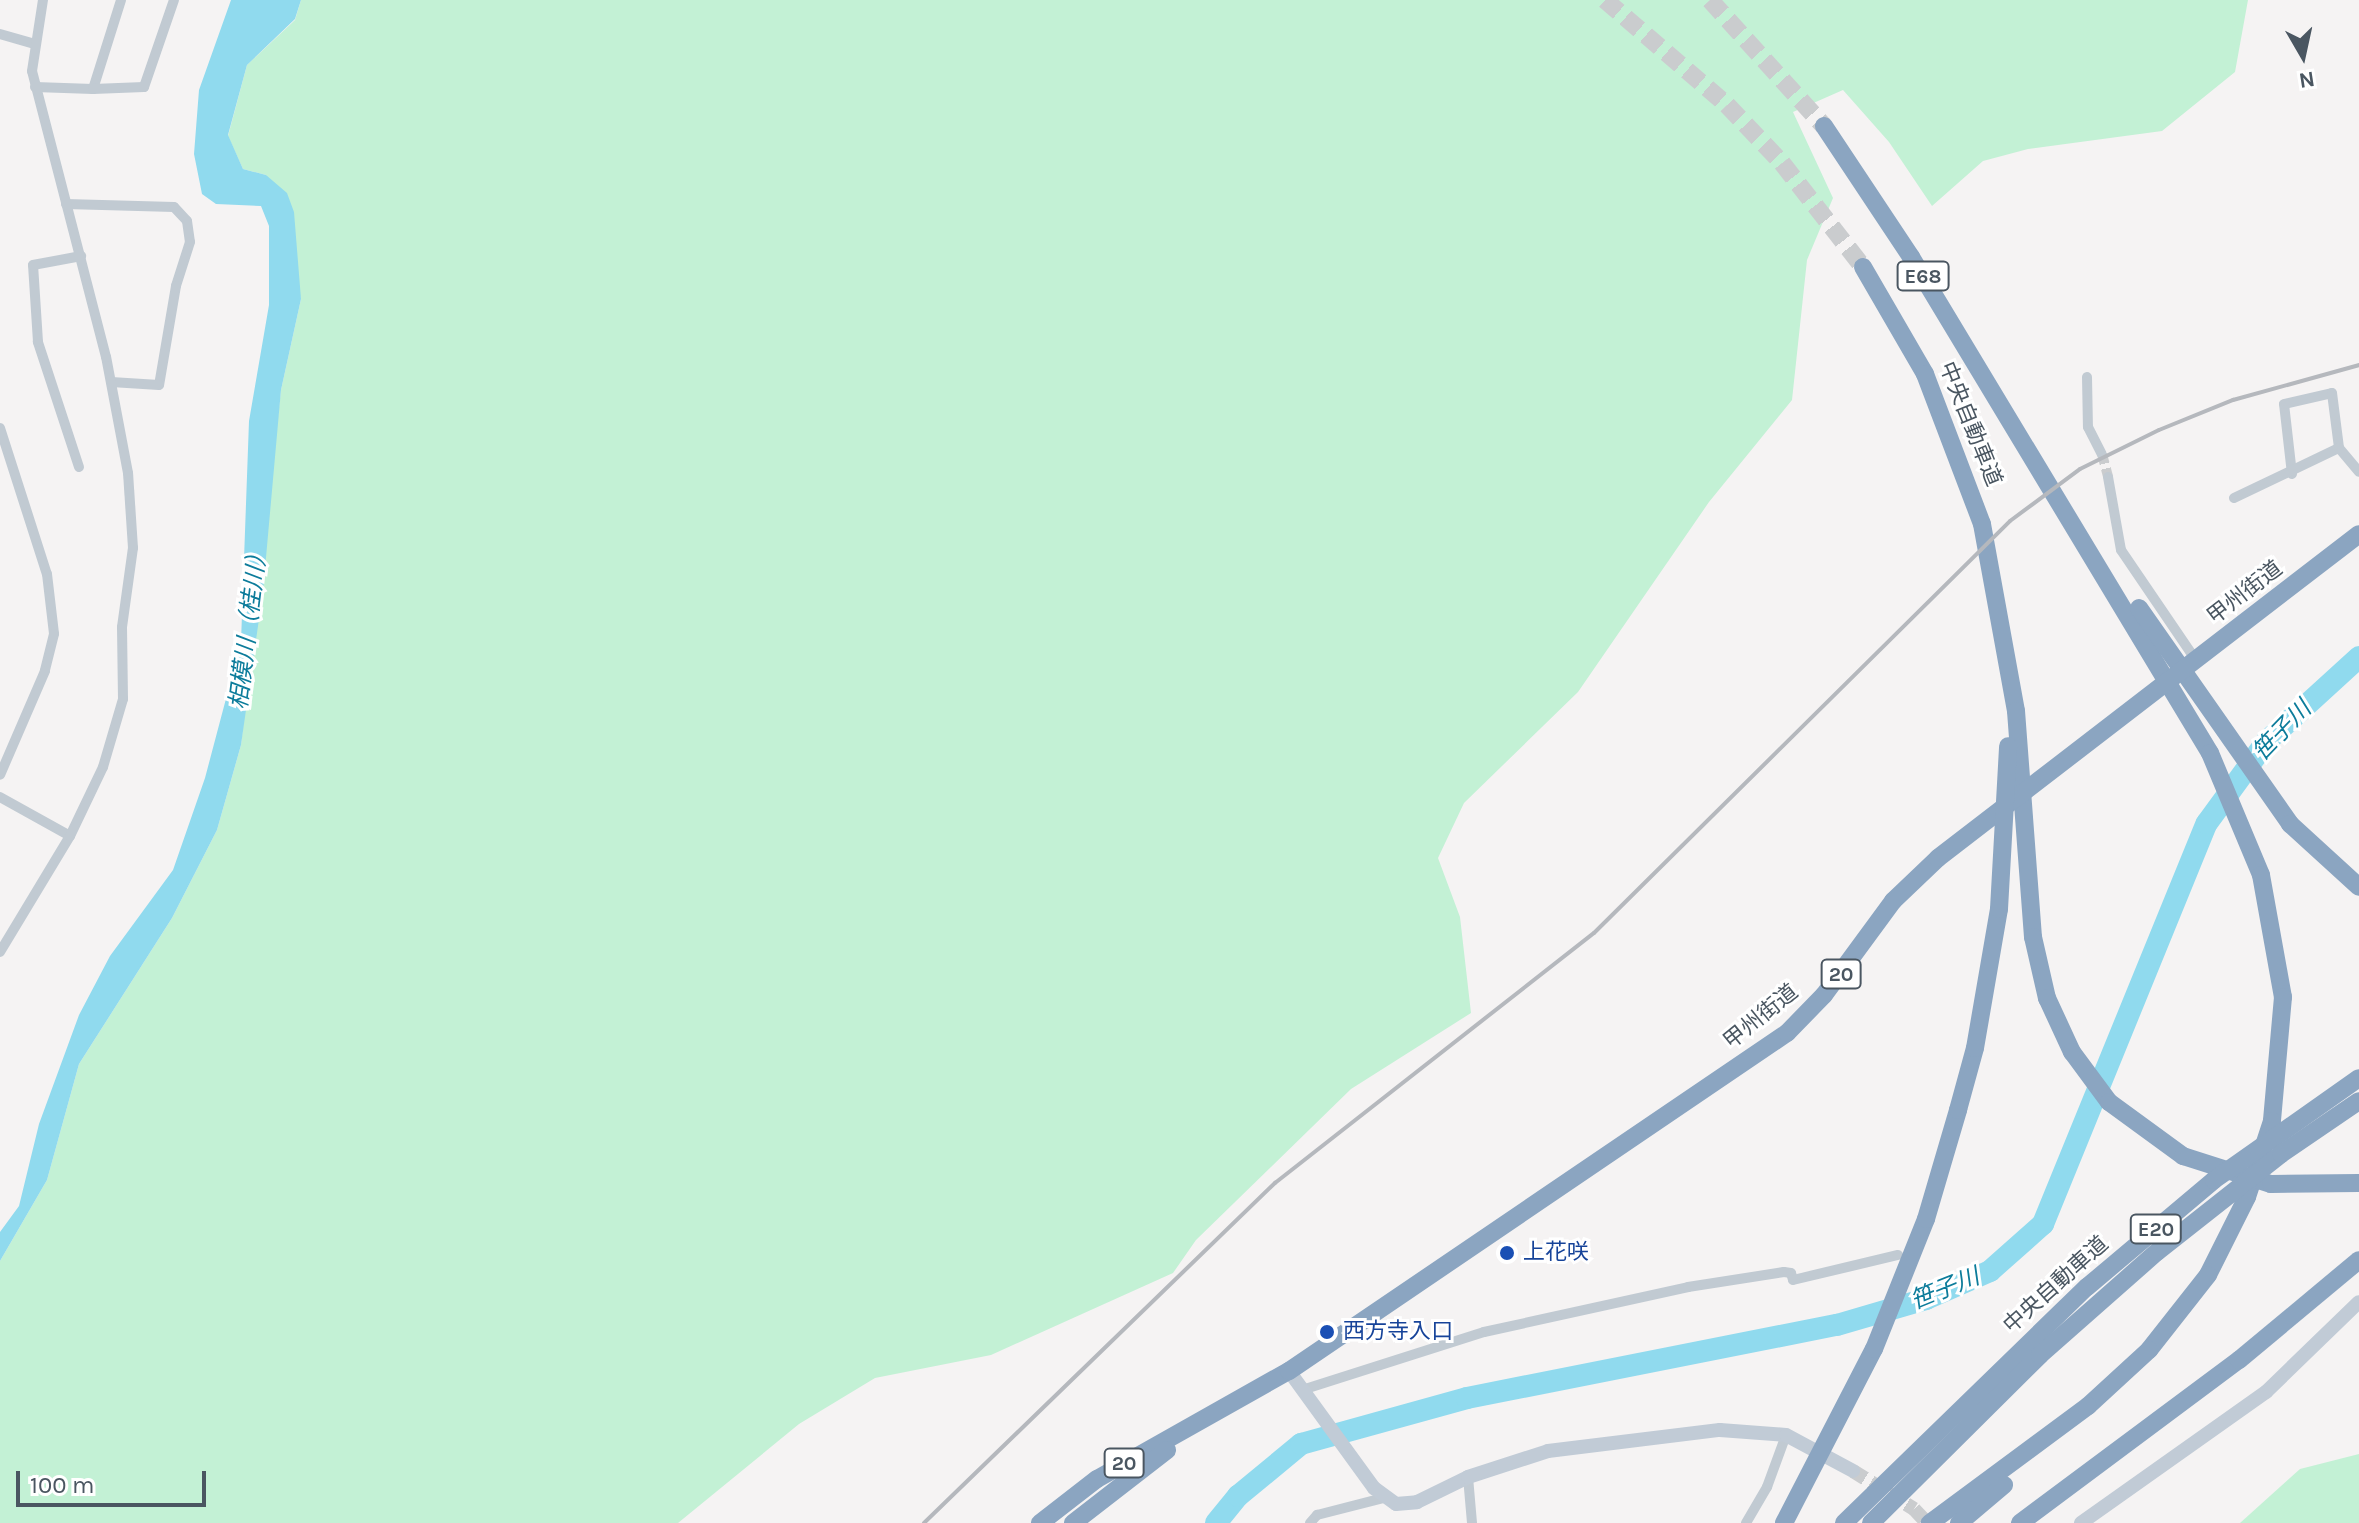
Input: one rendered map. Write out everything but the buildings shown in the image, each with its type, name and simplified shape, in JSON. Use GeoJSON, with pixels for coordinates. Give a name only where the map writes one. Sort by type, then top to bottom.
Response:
{"type":"FeatureCollection","features":[{"type":"Feature","properties":{"kind":"highway","name":"中央自動車道"},"geometry":{"type":"LineString","coordinates":[[1824,126],[2046,476]]}},
{"type":"Feature","properties":{"kind":"highway","name":"中央自動車道"},"geometry":{"type":"LineString","coordinates":[[1863,267],[1925,374],[1982,524],[2000,611],[2014,757]]}},
{"type":"Feature","properties":{"kind":"highway"},"geometry":{"type":"LineString","coordinates":[[2046,476],[2268,795],[2316,852],[2359,887]]}},
{"type":"Feature","properties":{"kind":"highway"},"geometry":{"type":"LineString","coordinates":[[1959,1523],[2090,1411],[2149,1350],[2208,1275],[2262,1159],[2283,1040],[2279,953],[2261,875],[2229,793],[2177,694],[2046,476]]}},
{"type":"Feature","properties":{"kind":"highway","name":"甲州街道"},"geometry":{"type":"LineString","coordinates":[[1040,1523],[1097,1479],[1215,1416],[1289,1371],[1787,1033],[1824,995],[1893,901],[1929,866],[2359,534]]}},
{"type":"Feature","properties":{"kind":"highway"},"geometry":{"type":"LineString","coordinates":[[2014,757],[2039,970],[2058,1025],[2109,1102],[2183,1156],[2271,1184],[2359,1183]]}},
{"type":"Feature","properties":{"kind":"highway"},"geometry":{"type":"LineString","coordinates":[[1784,1523],[1874,1349],[1926,1219],[1975,1048],[2006,851],[2014,757]]}},
{"type":"Feature","properties":{"kind":"highway","name":"中央自動車道"},"geometry":{"type":"LineString","coordinates":[[1844,1523],[2034,1348],[2165,1221],[2289,1124],[2359,1078]]}},
{"type":"Feature","properties":{"kind":"highway","name":"中央自動車道"},"geometry":{"type":"LineString","coordinates":[[1871,1523],[2034,1348],[2281,1154],[2359,1101]]}},
{"type":"Feature","properties":{"kind":"highway"},"geometry":{"type":"LineString","coordinates":[[2020,1523],[2239,1360],[2359,1260]]}},
{"type":"Feature","properties":{"kind":"highway"},"geometry":{"type":"LineString","coordinates":[[1930,1523],[2049,1438],[2149,1350]]}},
{"type":"Feature","properties":{"kind":"highway","name":"甲州街道"},"geometry":{"type":"LineString","coordinates":[[1079,1519],[1215,1416]]}},
{"type":"Feature","properties":{"kind":"street"},"geometry":{"type":"LineString","coordinates":[[0,952],[70,836],[103,767],[124,687],[122,627],[133,511],[111,382],[35,87],[32,43],[43,0]]}},
{"type":"Feature","properties":{"kind":"street"},"geometry":{"type":"LineString","coordinates":[[93,89],[121,0]]}},
{"type":"Feature","properties":{"kind":"street"},"geometry":{"type":"LineString","coordinates":[[35,87],[144,87],[174,0]]}},
{"type":"Feature","properties":{"kind":"street"},"geometry":{"type":"LineString","coordinates":[[0,34],[32,43]]}},
{"type":"Feature","properties":{"kind":"street"},"geometry":{"type":"LineString","coordinates":[[66,204],[174,207],[187,221],[190,242],[176,286],[159,385],[111,382]]}},
{"type":"Feature","properties":{"kind":"street"},"geometry":{"type":"LineString","coordinates":[[79,467],[38,342],[33,265],[81,256]]}},
{"type":"Feature","properties":{"kind":"street"},"geometry":{"type":"LineString","coordinates":[[2087,377],[2088,427],[2102,454]]}},
{"type":"Feature","properties":{"kind":"street"},"geometry":{"type":"LineString","coordinates":[[2292,474],[2284,404],[2332,393],[2339,448],[2359,472]]}},
{"type":"Feature","properties":{"kind":"street"},"geometry":{"type":"LineString","coordinates":[[0,428],[47,574],[54,634],[45,671],[0,775]]}},
{"type":"Feature","properties":{"kind":"street"},"geometry":{"type":"LineString","coordinates":[[2234,498],[2292,474],[2339,448]]}},
{"type":"Feature","properties":{"kind":"street"},"geometry":{"type":"LineString","coordinates":[[2108,477],[2121,550],[2197,662]]}},
{"type":"Feature","properties":{"kind":"street"},"geometry":{"type":"LineString","coordinates":[[0,797],[70,836]]}},
{"type":"Feature","properties":{"kind":"street"},"geometry":{"type":"LineString","coordinates":[[1302,1390],[1484,1332],[1688,1287],[1784,1272],[1791,1273],[1793,1280],[1898,1255]]}},
{"type":"Feature","properties":{"kind":"street"},"geometry":{"type":"LineString","coordinates":[[2081,1523],[2266,1392],[2359,1302]]}},
{"type":"Feature","properties":{"kind":"street"},"geometry":{"type":"LineString","coordinates":[[1289,1371],[1378,1493],[1407,1504],[1468,1477],[1591,1442],[1720,1430],[1786,1435],[1853,1471]]}},
{"type":"Feature","properties":{"kind":"street"},"geometry":{"type":"LineString","coordinates":[[1746,1523],[1767,1487],[1786,1435]]}},
{"type":"Feature","properties":{"kind":"street"},"geometry":{"type":"LineString","coordinates":[[1468,1477],[1472,1523]]}},
{"type":"Feature","properties":{"kind":"street"},"geometry":{"type":"LineString","coordinates":[[1310,1523],[1317,1515],[1378,1493]]}},
{"type":"Feature","properties":{"kind":"green space"},"geometry":{"type":"Polygon","coordinates":[[[301,0],[2248,0],[2235,72],[2162,131],[2028,149],[1983,161],[1932,206],[1889,142],[1843,90],[1793,112],[1833,198],[1807,260],[1792,400],[1709,502],[1578,692],[1464,803],[1438,858],[1460,917],[1471,1013],[1351,1089],[1196,1240],[1173,1273],[991,1355],[875,1378],[799,1424],[678,1523],[0,1523],[0,1261],[47,1180],[79,1064],[172,918],[217,830],[241,745],[281,390],[301,299],[266,175],[243,169],[228,136],[247,65],[295,20],[301,0]]]}},
{"type":"Feature","properties":{"kind":"green space"},"geometry":{"type":"Polygon","coordinates":[[[2359,1454],[2359,1523],[2240,1523],[2300,1469],[2359,1454]]]}},
{"type":"Feature","properties":{"kind":"water","name":"相模川（桂川）"},"geometry":{"type":"Polygon","coordinates":[[[231,0],[301,0],[295,19],[247,65],[228,135],[243,169],[266,175],[287,193],[294,212],[301,299],[281,390],[263,591],[241,745],[217,830],[172,918],[79,1064],[47,1180],[0,1261],[0,1232],[19,1206],[39,1124],[79,1015],[110,956],[173,870],[205,778],[241,642],[249,421],[269,305],[269,226],[261,206],[216,204],[202,194],[194,154],[199,90],[231,0]]]}},
{"type":"Feature","properties":{"kind":"waterway","name":"笹子川"},"geometry":{"type":"LineString","coordinates":[[1216,1523],[1238,1496],[1301,1444],[1467,1398],[1837,1325],[1926,1299],[1990,1271],[2043,1224],[2207,823],[2266,742],[2359,657]]}},
{"type":"Feature","properties":{"kind":"tunnel"},"geometry":{"type":"LineString","coordinates":[[1605,0],[1727,105],[1782,163],[1863,267]]}},
{"type":"Feature","properties":{"kind":"tunnel"},"geometry":{"type":"LineString","coordinates":[[1710,0],[1824,126]]}},
{"type":"Feature","properties":{"kind":"tunnel"},"geometry":{"type":"LineString","coordinates":[[2102,454],[2108,477]]}},
{"type":"Feature","properties":{"kind":"tunnel"},"geometry":{"type":"LineString","coordinates":[[1853,1471],[1914,1509],[1927,1523]]}},
{"type":"Feature","properties":{"kind":"railway"},"geometry":{"type":"LineString","coordinates":[[924,1523],[1275,1183],[1594,933],[2010,521],[2080,469],[2159,430],[2233,400],[2359,365]]}},
{"type":"Feature","properties":{"kind":"place","name":"上花咲"},"geometry":{"type":"Point","coordinates":[1507,1253]}},
{"type":"Feature","properties":{"kind":"place","name":"西方寺入口"},"geometry":{"type":"Point","coordinates":[1327,1332]}}]}
